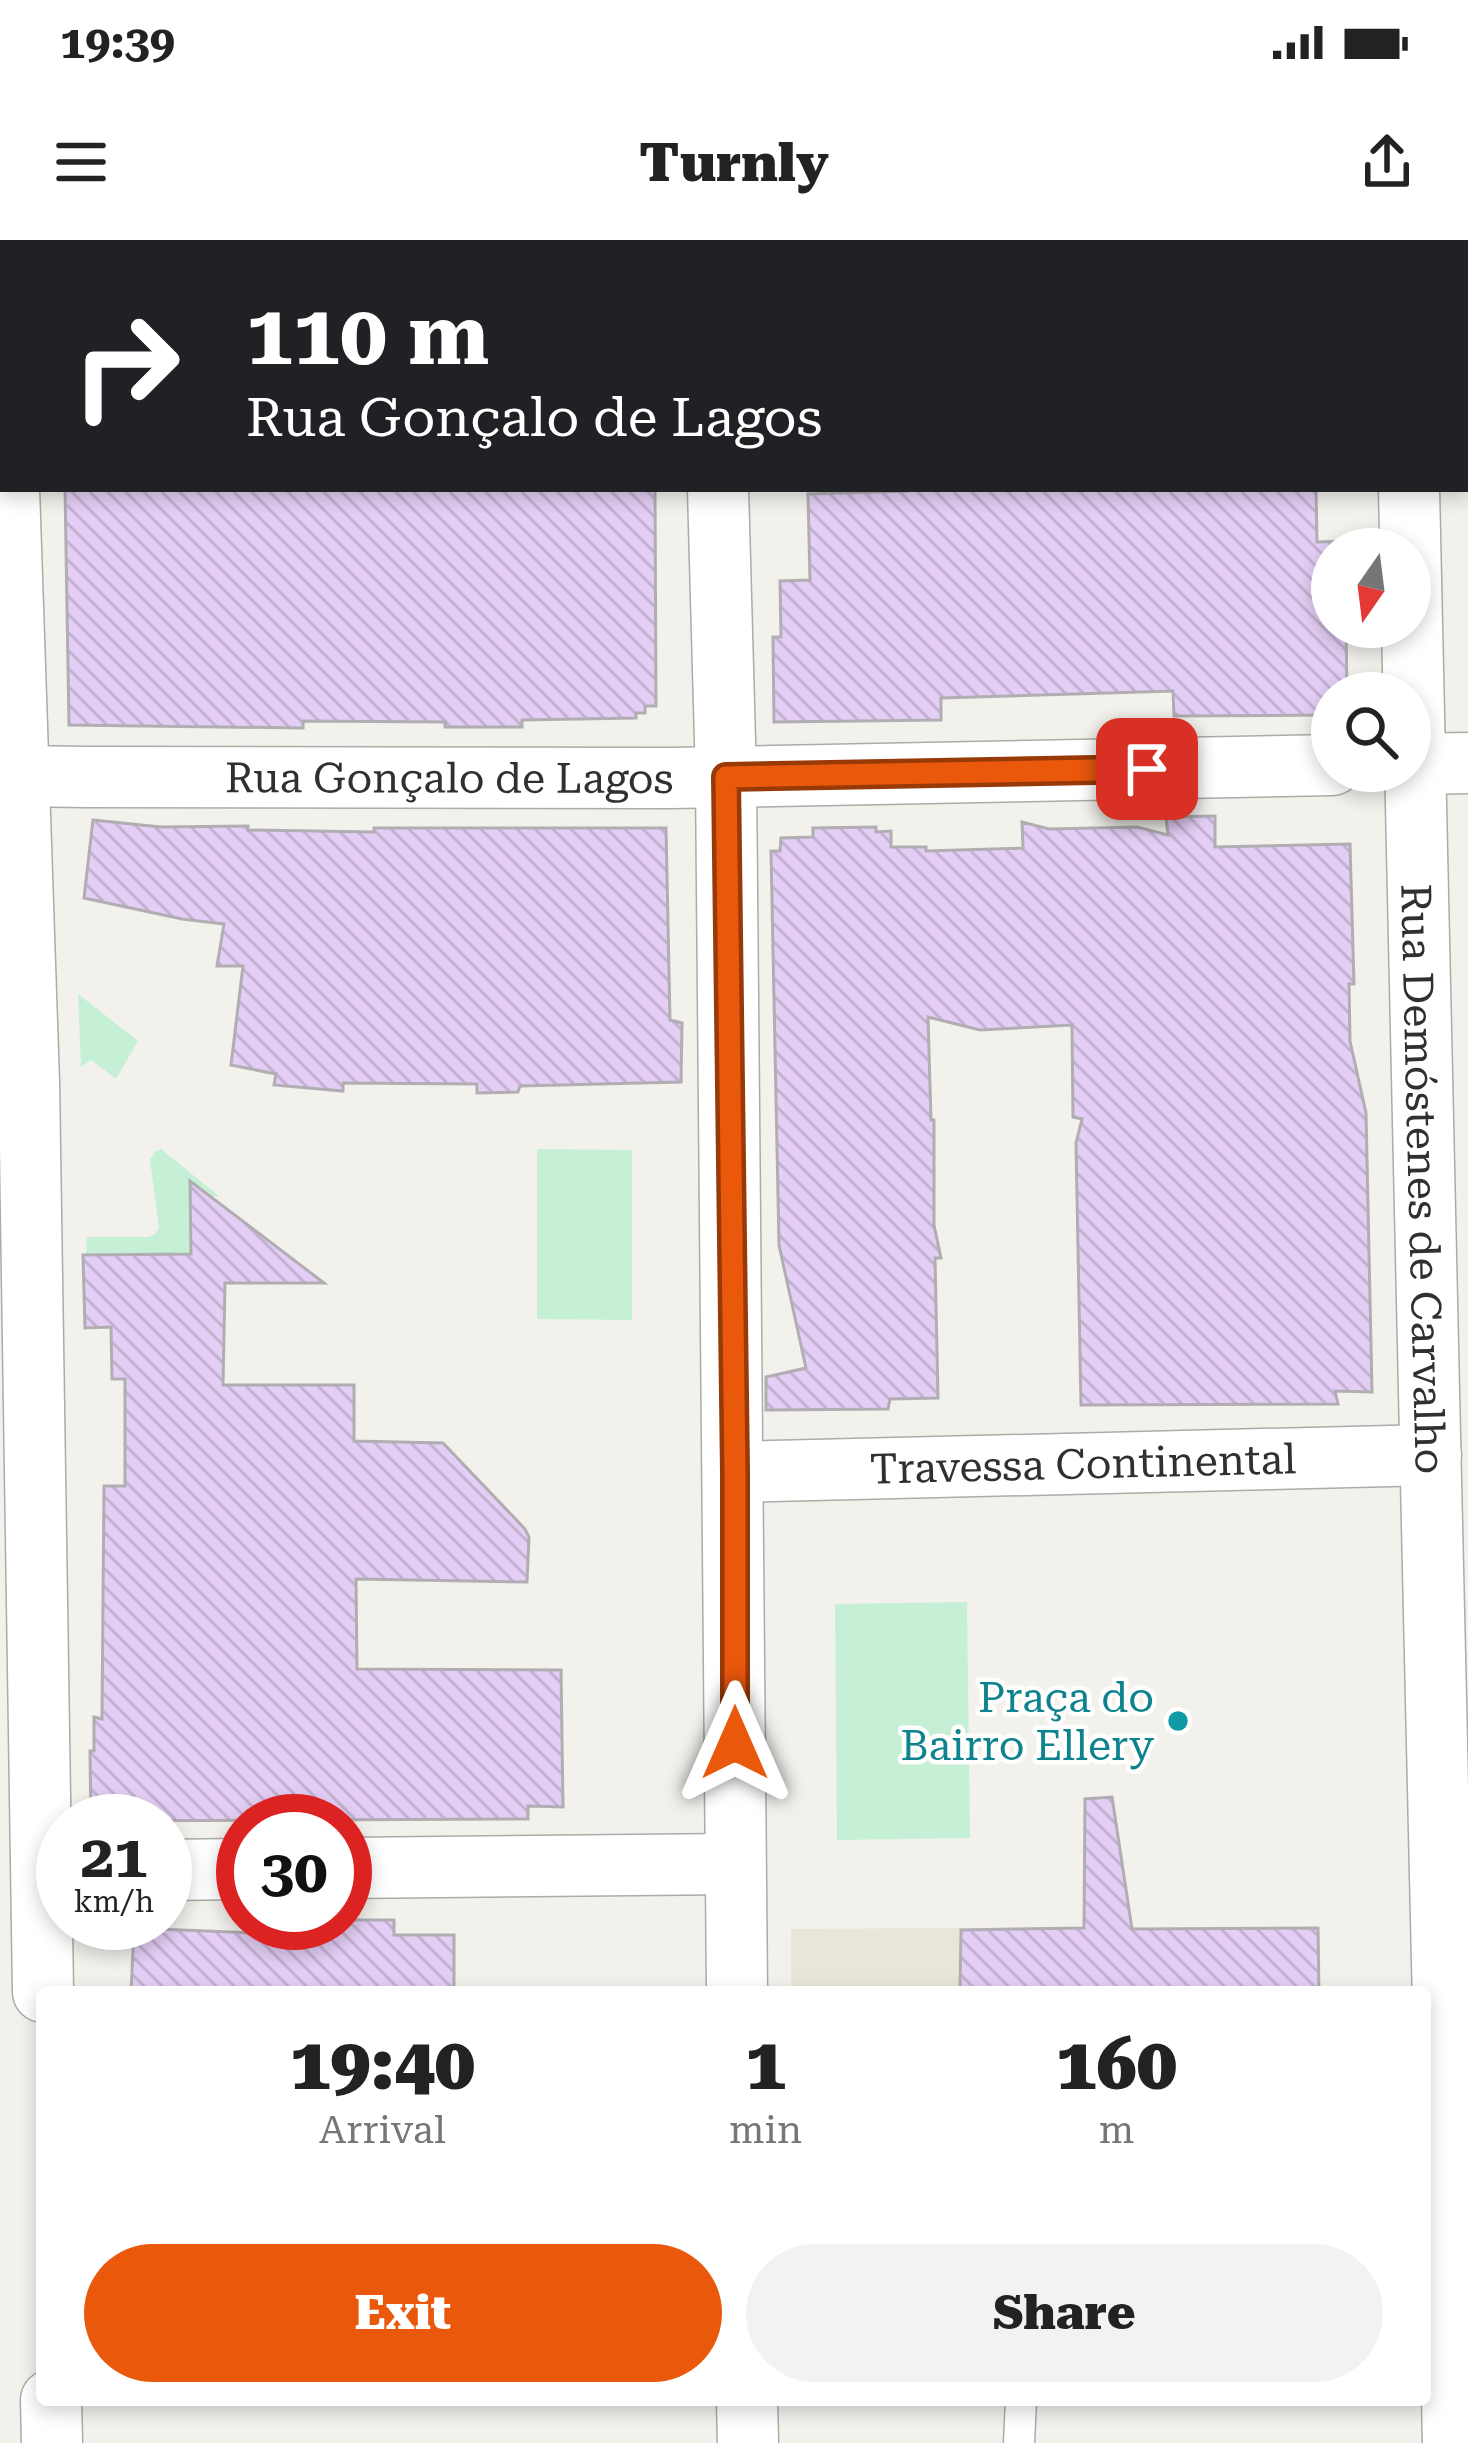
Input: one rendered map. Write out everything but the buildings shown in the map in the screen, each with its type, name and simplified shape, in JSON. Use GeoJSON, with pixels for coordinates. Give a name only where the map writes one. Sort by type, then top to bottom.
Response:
{"type":"FeatureCollection","features":[{"type":"Feature","properties":{"kind":"street"},"geometry":{"type":"LineString","coordinates":[[9,492],[14,1072],[34,1870],[43,1986]]}},
{"type":"Feature","properties":{"kind":"street"},"geometry":{"type":"LineString","coordinates":[[718,492],[735,1472],[737,1986]]}},
{"type":"Feature","properties":{"kind":"street","name":"Rua Demóstenes de Carvalho"},"geometry":{"type":"LineString","coordinates":[[1409,492],[1423,672]]}},
{"type":"Feature","properties":{"kind":"street","name":"Rua Gonçalo de Lagos"},"geometry":{"type":"LineString","coordinates":[[9,774],[726,777],[1311,765]]}},
{"type":"Feature","properties":{"kind":"street","name":"Rua Demóstenes de Carvalho"},"geometry":{"type":"LineString","coordinates":[[1430,792],[1431,1455],[1455,1856],[1437,2230],[1453,2443]]}},
{"type":"Feature","properties":{"kind":"street","name":"Travessa Continental"},"geometry":{"type":"LineString","coordinates":[[735,1472],[1431,1455]]}},
{"type":"Feature","properties":{"kind":"street"},"geometry":{"type":"LineString","coordinates":[[372,1868],[735,1864]]}},
{"type":"Feature","properties":{"kind":"street"},"geometry":{"type":"LineString","coordinates":[[51,2406],[52,2443]]}},
{"type":"Feature","properties":{"kind":"street"},"geometry":{"type":"LineString","coordinates":[[747,2406],[748,2443]]}},
{"type":"Feature","properties":{"kind":"lane"},"geometry":{"type":"LineString","coordinates":[[1019,2443],[1021,2406]]}},
{"type":"Feature","properties":{"kind":"shaded area"},"geometry":{"type":"Polygon","coordinates":[[[1081,1927],[1080,1986],[791,1986],[791,1929],[1081,1927]]]}},
{"type":"Feature","properties":{"kind":"green space"},"geometry":{"type":"Polygon","coordinates":[[[78,994],[138,1041],[116,1079],[91,1060],[81,1067],[78,994]]]}},
{"type":"Feature","properties":{"kind":"green space"},"geometry":{"type":"Polygon","coordinates":[[[161,1149],[219,1196],[190,1197],[191,1254],[86,1255],[87,1237],[155,1234],[159,1228],[150,1160],[161,1149]]]}},
{"type":"Feature","properties":{"kind":"green space"},"geometry":{"type":"Polygon","coordinates":[[[537,1149],[632,1150],[632,1320],[537,1319],[537,1149]]]}},
{"type":"Feature","properties":{"kind":"green space"},"geometry":{"type":"Polygon","coordinates":[[[967,1602],[970,1838],[837,1840],[835,1604],[967,1602]]]}},
{"type":"Feature","properties":{"kind":"place","name":"Praça do Bairro Ellery"},"geometry":{"type":"Point","coordinates":[1178,1721]}},
{"type":"Feature","properties":{"kind":"route"},"geometry":{"type":"LineString","coordinates":[[735,1743],[726,777],[1147,769]]}}]}
